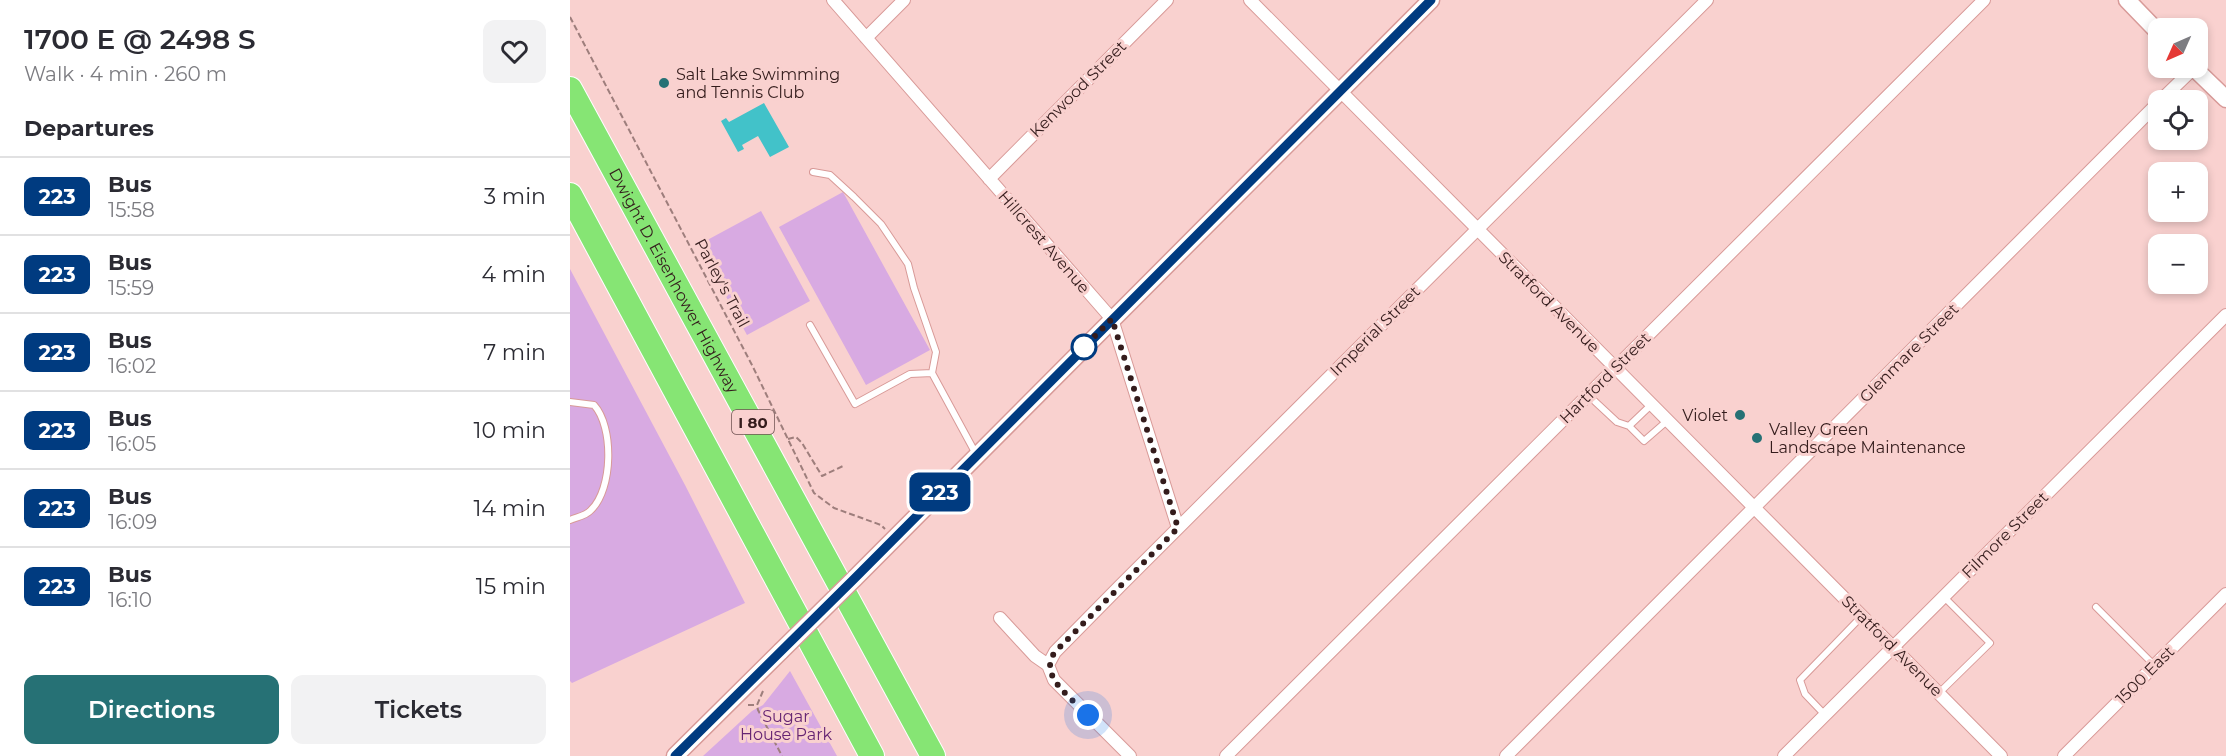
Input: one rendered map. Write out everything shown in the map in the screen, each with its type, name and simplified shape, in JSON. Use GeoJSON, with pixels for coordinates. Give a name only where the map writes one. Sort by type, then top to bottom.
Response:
{"type":"FeatureCollection","features":[{"type":"Feature","properties":{"kind":"highway","name":"Dwight D. Eisenhower Highway"},"geometry":{"type":"LineString","coordinates":[[570,89],[933,756]]}},
{"type":"Feature","properties":{"kind":"highway"},"geometry":{"type":"LineString","coordinates":[[570,195],[872,756]]}},
{"type":"Feature","properties":{"kind":"street","name":"Hillcrest Avenue"},"geometry":{"type":"LineString","coordinates":[[833,0],[1112,319],[1178,528]]}},
{"type":"Feature","properties":{"kind":"street"},"geometry":{"type":"LineString","coordinates":[[866,38],[904,0]]}},
{"type":"Feature","properties":{"kind":"street","name":"Kenwood Street"},"geometry":{"type":"LineString","coordinates":[[988,179],[1167,0]]}},
{"type":"Feature","properties":{"kind":"street","name":"Stratford Avenue"},"geometry":{"type":"LineString","coordinates":[[1250,0],[2001,756]]}},
{"type":"Feature","properties":{"kind":"street"},"geometry":{"type":"LineString","coordinates":[[675,756],[1431,0]]}},
{"type":"Feature","properties":{"kind":"street","name":"Imperial Street"},"geometry":{"type":"LineString","coordinates":[[1048,665],[1055,652],[1707,0]]}},
{"type":"Feature","properties":{"kind":"street","name":"Hartford Street"},"geometry":{"type":"LineString","coordinates":[[1226,756],[1984,0]]}},
{"type":"Feature","properties":{"kind":"street"},"geometry":{"type":"LineString","coordinates":[[2127,0],[2148,22]]}},
{"type":"Feature","properties":{"kind":"street","name":"Glenmare Street"},"geometry":{"type":"LineString","coordinates":[[2172,90],[2184,78]]}},
{"type":"Feature","properties":{"kind":"street"},"geometry":{"type":"LineString","coordinates":[[2204,78],[2226,99]]}},
{"type":"Feature","properties":{"kind":"street","name":"Glenmare Street"},"geometry":{"type":"LineString","coordinates":[[1506,756],[2148,114]]}},
{"type":"Feature","properties":{"kind":"street","name":"Filmore Street"},"geometry":{"type":"LineString","coordinates":[[1784,756],[2226,315]]}},
{"type":"Feature","properties":{"kind":"street","name":"1500 East"},"geometry":{"type":"LineString","coordinates":[[2064,756],[2226,594]]}},
{"type":"Feature","properties":{"kind":"street"},"geometry":{"type":"LineString","coordinates":[[1000,618],[1035,656],[1048,665],[1054,680],[1130,756]]}},
{"type":"Feature","properties":{"kind":"lane"},"geometry":{"type":"LineString","coordinates":[[813,172],[830,175],[854,197],[881,224],[908,264],[936,352],[932,373],[976,455]]}},
{"type":"Feature","properties":{"kind":"lane"},"geometry":{"type":"LineString","coordinates":[[810,325],[855,404],[910,374],[932,373]]}},
{"type":"Feature","properties":{"kind":"lane"},"geometry":{"type":"LineString","coordinates":[[1588,395],[1617,423],[1629,426],[1644,441],[1667,421]]}},
{"type":"Feature","properties":{"kind":"lane"},"geometry":{"type":"LineString","coordinates":[[570,402],[590,404],[598,409],[605,424],[608,464],[603,491],[596,504],[591,511],[570,520]]}},
{"type":"Feature","properties":{"kind":"lane"},"geometry":{"type":"LineString","coordinates":[[1629,426],[1651,405]]}},
{"type":"Feature","properties":{"kind":"lane"},"geometry":{"type":"LineString","coordinates":[[1939,694],[1990,643],[1944,596]]}},
{"type":"Feature","properties":{"kind":"lane"},"geometry":{"type":"LineString","coordinates":[[2096,607],[2154,665]]}},
{"type":"Feature","properties":{"kind":"lane"},"geometry":{"type":"LineString","coordinates":[[1825,715],[1805,694],[1800,680],[1862,616]]}},
{"type":"Feature","properties":{"kind":"path","name":"Parley's Trail"},"geometry":{"type":"LineString","coordinates":[[570,17],[753,367],[814,493],[834,508],[883,527]]}},
{"type":"Feature","properties":{"kind":"path"},"geometry":{"type":"LineString","coordinates":[[788,439],[796,437],[822,476],[843,466]]}},
{"type":"Feature","properties":{"kind":"path"},"geometry":{"type":"LineString","coordinates":[[757,705],[782,756]]}},
{"type":"Feature","properties":{"kind":"green space"},"geometry":{"type":"Polygon","coordinates":[[[843,192],[930,350],[866,385],[779,227],[843,192]]]}},
{"type":"Feature","properties":{"kind":"green space"},"geometry":{"type":"Polygon","coordinates":[[[761,211],[810,301],[747,335],[698,245],[761,211]]]}},
{"type":"Feature","properties":{"kind":"green space"},"geometry":{"type":"Polygon","coordinates":[[[570,269],[745,603],[572,683],[570,681],[570,269]]]}},
{"type":"Feature","properties":{"kind":"green space","name":"Sugar House Park"},"geometry":{"type":"Polygon","coordinates":[[[790,671],[837,756],[703,756],[752,711],[763,705],[790,671]]]}},
{"type":"Feature","properties":{"kind":"water"},"geometry":{"type":"Polygon","coordinates":[[[764,103],[789,147],[770,157],[758,136],[742,145],[744,149],[738,152],[721,121],[726,118],[729,122],[764,103]]]}},
{"type":"Feature","properties":{"kind":"bus line","name":"223"},"geometry":{"type":"LineString","coordinates":[[675,756],[1431,0]]}},
{"type":"Feature","properties":{"kind":"place","name":"Salt Lake Swimming and Tennis Club"},"geometry":{"type":"Point","coordinates":[664,83]}},
{"type":"Feature","properties":{"kind":"place","name":"Violet"},"geometry":{"type":"Point","coordinates":[1740,415]}},
{"type":"Feature","properties":{"kind":"place","name":"Valley Green Landscape Maintenance"},"geometry":{"type":"Point","coordinates":[1757,438]}},
{"type":"Feature","properties":{"kind":"route"},"geometry":{"type":"LineString","coordinates":[[1084,347],[1078,353],[1112,319],[1178,528],[1055,652],[1050,660],[1048,665],[1054,680],[1088,715]]}}]}
